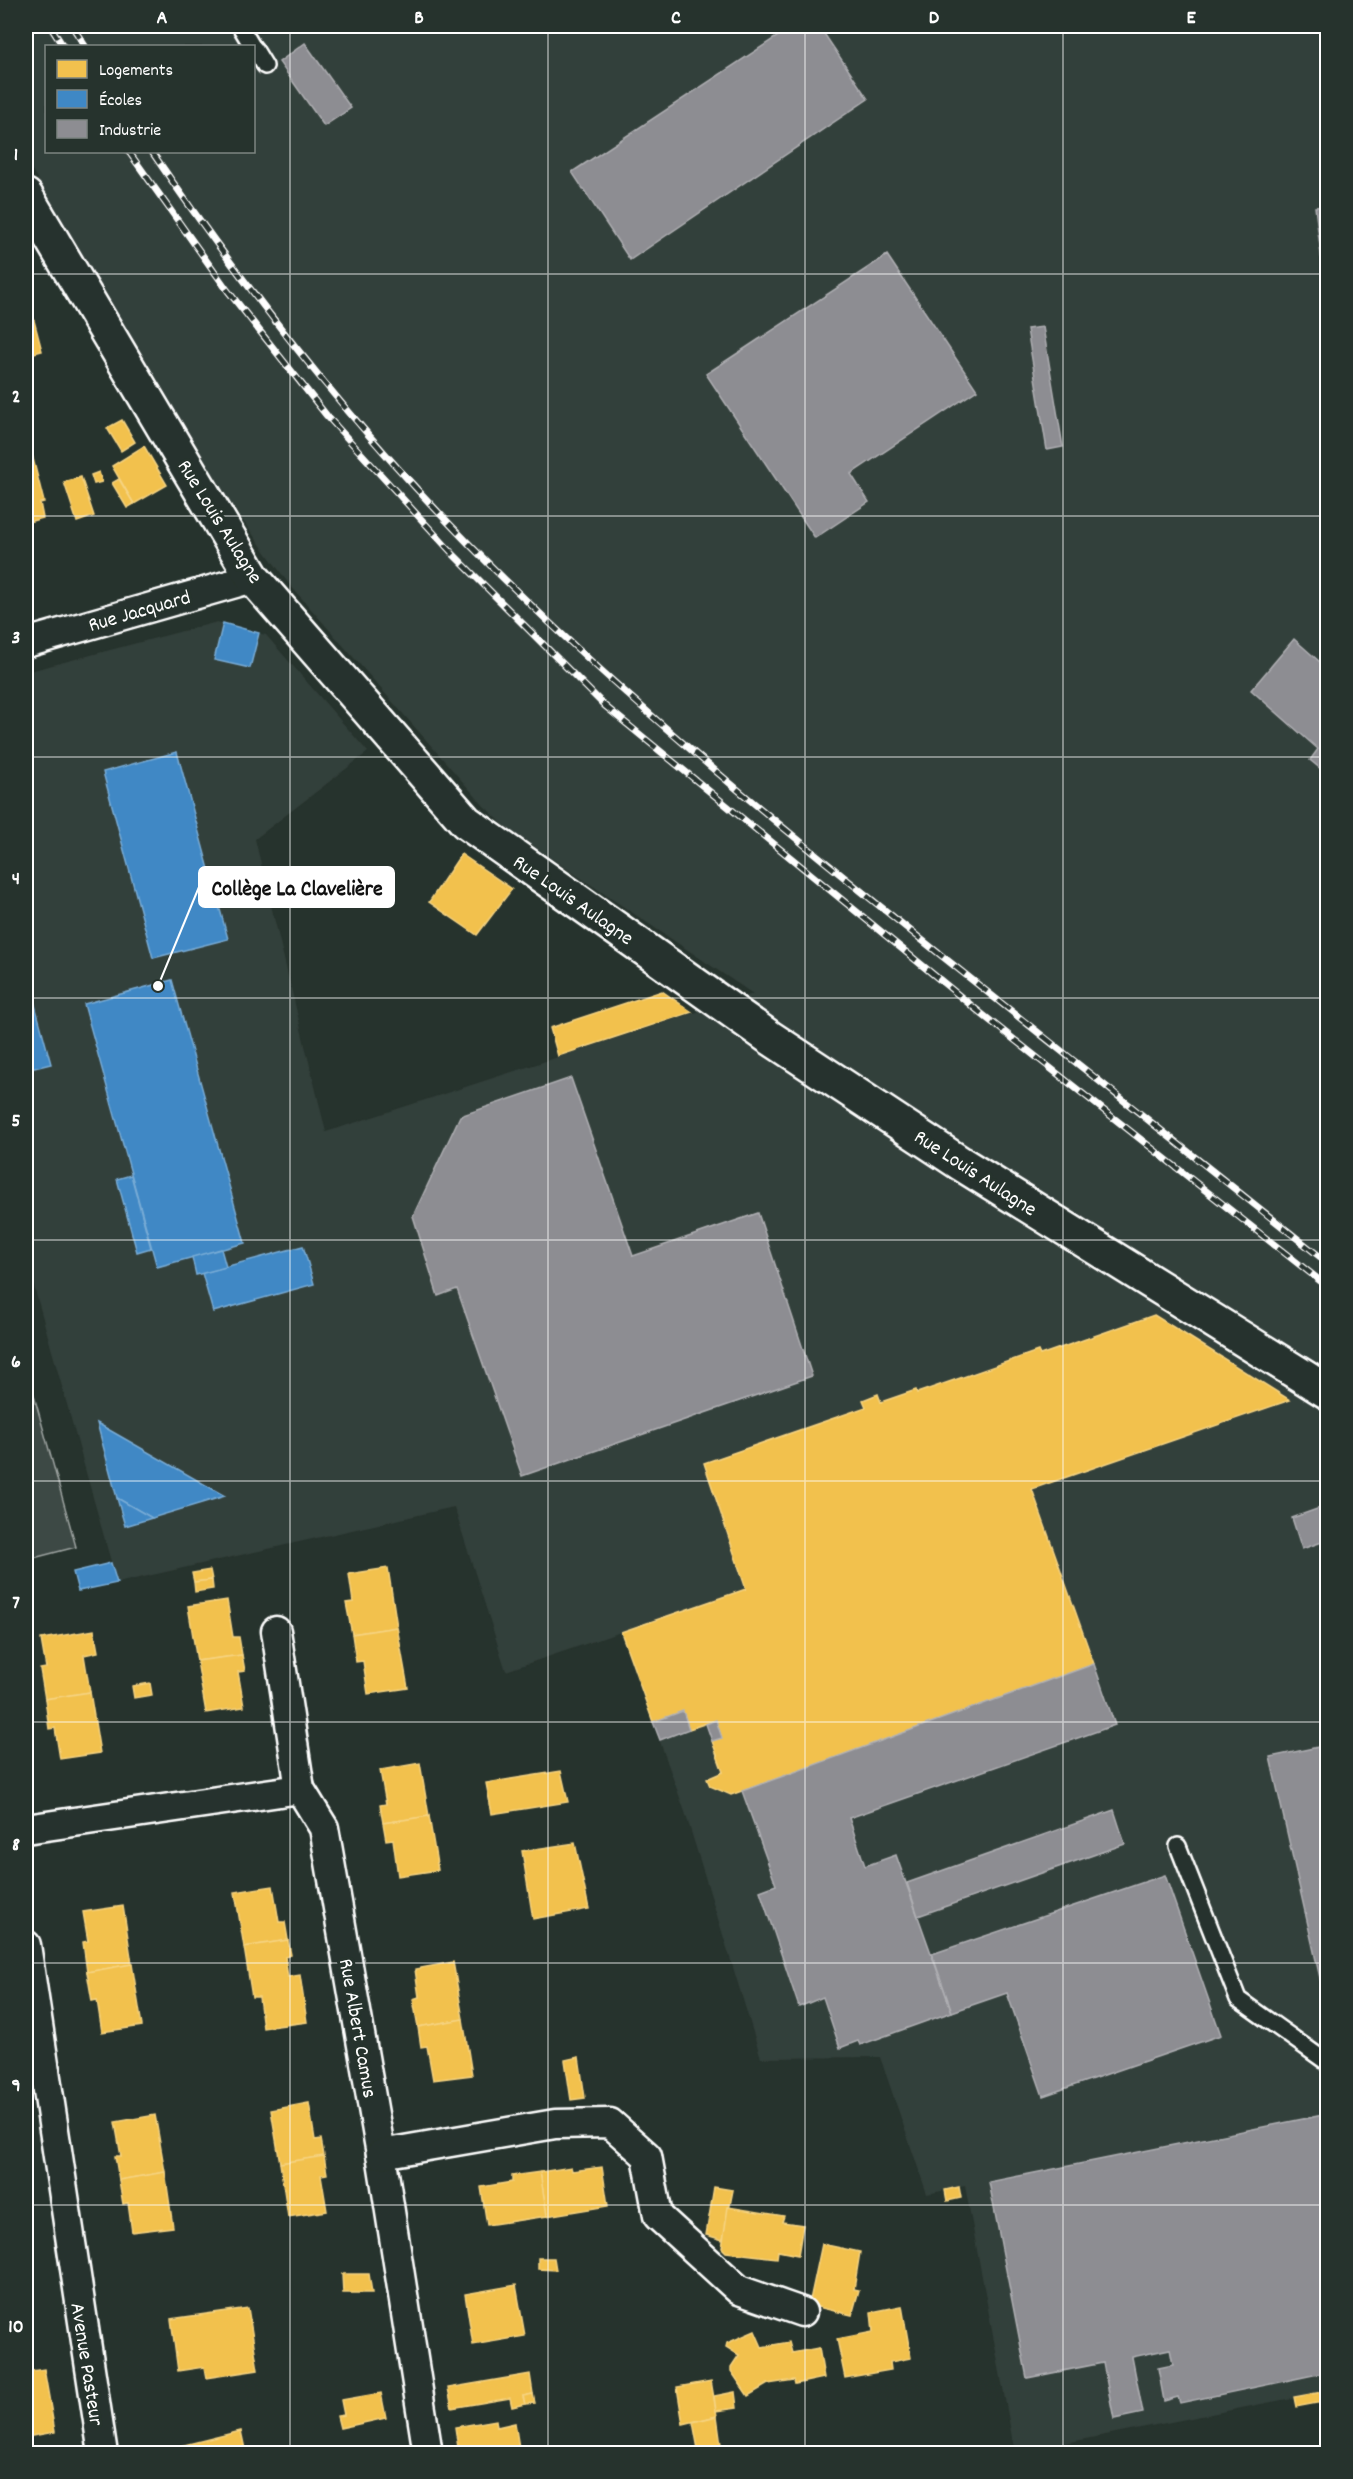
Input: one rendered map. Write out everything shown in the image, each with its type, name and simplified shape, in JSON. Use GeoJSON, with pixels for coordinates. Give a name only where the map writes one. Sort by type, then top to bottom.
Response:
{"type":"FeatureCollection","features":[{"type":"Feature","properties":{"kind":"street","name":"Rue Louis Aulagne"},"geometry":{"type":"LineString","coordinates":[[26,196],[253,578],[466,822],[769,1036],[950,1157],[1328,1392]]}},
{"type":"Feature","properties":{"kind":"street","name":"Rue Jacquard"},"geometry":{"type":"LineString","coordinates":[[26,643],[253,578]]}},
{"type":"Feature","properties":{"kind":"street","name":"Rue Albert Camus"},"geometry":{"type":"LineString","coordinates":[[276,1632],[300,1789],[324,1828],[381,2154],[428,2454]]}},
{"type":"Feature","properties":{"kind":"street"},"geometry":{"type":"LineString","coordinates":[[26,1829],[300,1789]]}},
{"type":"Feature","properties":{"kind":"street","name":"Avenue Pasteur"},"geometry":{"type":"LineString","coordinates":[[26,1945],[74,2275],[103,2454]]}},
{"type":"Feature","properties":{"kind":"street"},"geometry":{"type":"LineString","coordinates":[[381,2154],[555,2124],[610,2123],[647,2156],[658,2216],[739,2290],[802,2312]]}},
{"type":"Feature","properties":{"kind":"lane"},"geometry":{"type":"LineString","coordinates":[[240,26],[252,45]]}},
{"type":"Feature","properties":{"kind":"lane"},"geometry":{"type":"LineString","coordinates":[[255,50],[265,66]]}},
{"type":"Feature","properties":{"kind":"lane"},"geometry":{"type":"LineString","coordinates":[[1178,1846],[1238,1999],[1328,2063]]}},
{"type":"Feature","properties":{"kind":"shaded area"},"geometry":{"type":"Polygon","coordinates":[[[26,26],[1327,26],[1327,2391],[1015,2453],[965,2186],[927,2194],[880,2057],[761,2058],[685,1812],[621,1632],[506,1671],[454,1507],[117,1583],[26,1258],[26,672],[217,622],[266,635],[368,752],[255,839],[326,1132],[753,994],[508,829],[484,806],[289,584],[232,506],[26,160],[26,26]]]}},
{"type":"Feature","properties":{"kind":"shaded area"},"geometry":{"type":"Polygon","coordinates":[[[26,1367],[76,1547],[26,1560],[26,1367]]]}},
{"type":"Feature","properties":{"kind":"building: Logements"},"geometry":{"type":"Polygon","coordinates":[[[26,295],[42,351],[26,355],[26,295]]]}},
{"type":"Feature","properties":{"kind":"building: Logements"},"geometry":{"type":"Polygon","coordinates":[[[122,420],[135,442],[121,451],[107,428],[122,420]]]}},
{"type":"Feature","properties":{"kind":"building: Logements"},"geometry":{"type":"Polygon","coordinates":[[[28,439],[44,502],[40,503],[43,518],[28,522],[26,518],[26,440],[28,439]]]}},
{"type":"Feature","properties":{"kind":"building: Logements"},"geometry":{"type":"Polygon","coordinates":[[[144,446],[167,485],[134,504],[112,466],[144,446]]]}},
{"type":"Feature","properties":{"kind":"building: Logements"},"geometry":{"type":"Polygon","coordinates":[[[99,472],[102,482],[94,484],[91,475],[99,472]]]}},
{"type":"Feature","properties":{"kind":"building: Logements"},"geometry":{"type":"Polygon","coordinates":[[[81,477],[94,516],[77,522],[64,482],[81,477]]]}},
{"type":"Feature","properties":{"kind":"building: Logements"},"geometry":{"type":"Polygon","coordinates":[[[119,479],[134,504],[127,508],[112,483],[119,479]]]}},
{"type":"Feature","properties":{"kind":"building: Logements"},"geometry":{"type":"Polygon","coordinates":[[[461,854],[512,889],[477,935],[429,902],[461,854]]]}},
{"type":"Feature","properties":{"kind":"building: Logements"},"geometry":{"type":"Polygon","coordinates":[[[662,991],[692,1012],[558,1056],[550,1028],[662,991]]]}},
{"type":"Feature","properties":{"kind":"building: Logements"},"geometry":{"type":"Polygon","coordinates":[[[1154,1315],[1290,1400],[1032,1489],[1094,1664],[731,1795],[710,1786],[707,1779],[723,1772],[712,1741],[722,1738],[716,1720],[689,1729],[683,1711],[653,1722],[621,1632],[746,1589],[704,1463],[866,1407],[863,1400],[878,1394],[881,1402],[916,1390],[917,1393],[1038,1351],[1040,1355],[1154,1315]]]}},
{"type":"Feature","properties":{"kind":"building: Logements"},"geometry":{"type":"Polygon","coordinates":[[[388,1568],[397,1627],[352,1634],[346,1603],[353,1602],[349,1574],[388,1568]]]}},
{"type":"Feature","properties":{"kind":"building: Logements"},"geometry":{"type":"Polygon","coordinates":[[[210,1570],[212,1580],[194,1582],[192,1573],[210,1570]]]}},
{"type":"Feature","properties":{"kind":"building: Logements"},"geometry":{"type":"Polygon","coordinates":[[[212,1580],[213,1589],[195,1592],[194,1582],[212,1580]]]}},
{"type":"Feature","properties":{"kind":"building: Logements"},"geometry":{"type":"Polygon","coordinates":[[[227,1600],[233,1637],[239,1637],[242,1655],[197,1661],[188,1606],[227,1600]]]}},
{"type":"Feature","properties":{"kind":"building: Logements"},"geometry":{"type":"Polygon","coordinates":[[[397,1627],[408,1688],[368,1694],[363,1661],[356,1662],[352,1634],[397,1627]]]}},
{"type":"Feature","properties":{"kind":"building: Logements"},"geometry":{"type":"Polygon","coordinates":[[[94,1630],[98,1652],[84,1655],[90,1692],[45,1699],[40,1669],[46,1668],[41,1639],[94,1630]]]}},
{"type":"Feature","properties":{"kind":"building: Logements"},"geometry":{"type":"Polygon","coordinates":[[[242,1655],[245,1671],[238,1672],[244,1707],[206,1713],[197,1661],[242,1655]]]}},
{"type":"Feature","properties":{"kind":"building: Logements"},"geometry":{"type":"Polygon","coordinates":[[[150,1683],[152,1695],[134,1698],[132,1686],[150,1683]]]}},
{"type":"Feature","properties":{"kind":"building: Logements"},"geometry":{"type":"Polygon","coordinates":[[[90,1692],[100,1753],[60,1759],[55,1728],[49,1729],[45,1699],[90,1692]]]}},
{"type":"Feature","properties":{"kind":"building: Logements"},"geometry":{"type":"Polygon","coordinates":[[[420,1763],[429,1816],[383,1823],[380,1805],[386,1804],[380,1770],[420,1763]]]}},
{"type":"Feature","properties":{"kind":"building: Logements"},"geometry":{"type":"Polygon","coordinates":[[[561,1771],[568,1802],[492,1814],[486,1783],[561,1771]]]}},
{"type":"Feature","properties":{"kind":"building: Logements"},"geometry":{"type":"Polygon","coordinates":[[[429,1816],[438,1870],[398,1876],[393,1839],[386,1840],[383,1823],[429,1816]]]}},
{"type":"Feature","properties":{"kind":"building: Logements"},"geometry":{"type":"Polygon","coordinates":[[[575,1843],[589,1909],[533,1919],[522,1851],[575,1843]]]}},
{"type":"Feature","properties":{"kind":"building: Logements"},"geometry":{"type":"Polygon","coordinates":[[[273,1886],[279,1922],[285,1922],[288,1940],[244,1947],[235,1892],[273,1886]]]}},
{"type":"Feature","properties":{"kind":"building: Logements"},"geometry":{"type":"Polygon","coordinates":[[[123,1906],[132,1964],[87,1972],[83,1942],[88,1941],[83,1912],[123,1906]]]}},
{"type":"Feature","properties":{"kind":"building: Logements"},"geometry":{"type":"Polygon","coordinates":[[[288,1940],[291,1955],[285,1957],[288,1977],[300,1975],[307,2022],[263,2028],[259,1997],[252,1997],[244,1947],[288,1940]]]}},
{"type":"Feature","properties":{"kind":"building: Logements"},"geometry":{"type":"Polygon","coordinates":[[[453,1962],[463,2019],[418,2027],[413,1999],[419,1997],[415,1969],[453,1962]]]}},
{"type":"Feature","properties":{"kind":"building: Logements"},"geometry":{"type":"Polygon","coordinates":[[[132,1964],[142,2026],[102,2032],[97,2000],[92,2001],[87,1972],[132,1964]]]}},
{"type":"Feature","properties":{"kind":"building: Logements"},"geometry":{"type":"Polygon","coordinates":[[[463,2019],[472,2075],[433,2080],[427,2046],[421,2047],[418,2027],[463,2019]]]}},
{"type":"Feature","properties":{"kind":"building: Logements"},"geometry":{"type":"Polygon","coordinates":[[[579,2057],[585,2098],[571,2100],[565,2060],[579,2057]]]}},
{"type":"Feature","properties":{"kind":"building: Logements"},"geometry":{"type":"Polygon","coordinates":[[[309,2103],[315,2140],[321,2139],[324,2156],[280,2163],[271,2110],[309,2103]]]}},
{"type":"Feature","properties":{"kind":"building: Logements"},"geometry":{"type":"Polygon","coordinates":[[[155,2115],[165,2172],[119,2180],[115,2156],[121,2156],[115,2122],[155,2115]]]}},
{"type":"Feature","properties":{"kind":"building: Logements"},"geometry":{"type":"Polygon","coordinates":[[[324,2156],[327,2174],[321,2175],[327,2211],[288,2217],[280,2163],[324,2156]]]}},
{"type":"Feature","properties":{"kind":"building: Logements"},"geometry":{"type":"Polygon","coordinates":[[[571,2167],[572,2171],[602,2167],[608,2206],[547,2216],[540,2172],[571,2167]]]}},
{"type":"Feature","properties":{"kind":"building: Logements"},"geometry":{"type":"Polygon","coordinates":[[[165,2172],[173,2227],[132,2232],[128,2203],[123,2204],[119,2180],[165,2172]]]}},
{"type":"Feature","properties":{"kind":"building: Logements"},"geometry":{"type":"Polygon","coordinates":[[[540,2172],[547,2216],[487,2225],[481,2187],[512,2182],[512,2176],[540,2172]]]}},
{"type":"Feature","properties":{"kind":"building: Logements"},"geometry":{"type":"Polygon","coordinates":[[[714,2187],[733,2190],[723,2240],[706,2235],[714,2187]]]}},
{"type":"Feature","properties":{"kind":"building: Logements"},"geometry":{"type":"Polygon","coordinates":[[[959,2187],[961,2198],[947,2201],[945,2190],[959,2187]]]}},
{"type":"Feature","properties":{"kind":"building: Logements"},"geometry":{"type":"Polygon","coordinates":[[[728,2207],[784,2216],[782,2222],[803,2225],[798,2255],[778,2251],[777,2258],[726,2252],[722,2248],[728,2207]]]}},
{"type":"Feature","properties":{"kind":"building: Logements"},"geometry":{"type":"Polygon","coordinates":[[[822,2244],[860,2252],[854,2289],[859,2290],[852,2315],[809,2305],[822,2244]]]}},
{"type":"Feature","properties":{"kind":"building: Logements"},"geometry":{"type":"Polygon","coordinates":[[[538,2258],[554,2258],[556,2270],[538,2269],[538,2258]]]}},
{"type":"Feature","properties":{"kind":"building: Logements"},"geometry":{"type":"Polygon","coordinates":[[[342,2274],[369,2274],[372,2293],[343,2293],[342,2274]]]}},
{"type":"Feature","properties":{"kind":"building: Logements"},"geometry":{"type":"Polygon","coordinates":[[[516,2285],[525,2336],[473,2345],[465,2294],[516,2285]]]}},
{"type":"Feature","properties":{"kind":"building: Logements"},"geometry":{"type":"Polygon","coordinates":[[[902,2306],[911,2358],[890,2362],[891,2370],[845,2378],[837,2339],[873,2332],[871,2312],[902,2306]]]}},
{"type":"Feature","properties":{"kind":"building: Logements"},"geometry":{"type":"Polygon","coordinates":[[[248,2308],[258,2370],[206,2378],[204,2367],[178,2371],[171,2319],[248,2308]]]}},
{"type":"Feature","properties":{"kind":"building: Logements"},"geometry":{"type":"Polygon","coordinates":[[[755,2331],[762,2347],[789,2342],[792,2353],[819,2348],[824,2378],[795,2384],[794,2380],[768,2384],[748,2396],[731,2371],[739,2355],[726,2347],[727,2343],[755,2331]]]}},
{"type":"Feature","properties":{"kind":"building: Logements"},"geometry":{"type":"Polygon","coordinates":[[[44,2369],[55,2432],[26,2437],[26,2372],[44,2369]]]}},
{"type":"Feature","properties":{"kind":"building: Logements"},"geometry":{"type":"Polygon","coordinates":[[[530,2374],[533,2394],[523,2396],[525,2404],[512,2407],[510,2398],[452,2408],[448,2388],[530,2374]]]}},
{"type":"Feature","properties":{"kind":"building: Logements"},"geometry":{"type":"Polygon","coordinates":[[[711,2381],[717,2416],[683,2424],[677,2387],[711,2381]]]}},
{"type":"Feature","properties":{"kind":"building: Logements"},"geometry":{"type":"Polygon","coordinates":[[[1328,2391],[1328,2401],[1296,2407],[1294,2397],[1328,2391]]]}},
{"type":"Feature","properties":{"kind":"building: Logements"},"geometry":{"type":"Polygon","coordinates":[[[735,2392],[737,2408],[716,2411],[714,2396],[735,2392]]]}},
{"type":"Feature","properties":{"kind":"building: Logements"},"geometry":{"type":"Polygon","coordinates":[[[381,2393],[386,2418],[340,2428],[337,2416],[344,2415],[341,2400],[381,2393]]]}},
{"type":"Feature","properties":{"kind":"building: Logements"},"geometry":{"type":"Polygon","coordinates":[[[533,2394],[535,2403],[525,2404],[523,2396],[533,2394]]]}},
{"type":"Feature","properties":{"kind":"building: Logements"},"geometry":{"type":"Polygon","coordinates":[[[717,2416],[721,2445],[698,2449],[693,2422],[717,2416]]]}},
{"type":"Feature","properties":{"kind":"building: Logements"},"geometry":{"type":"Polygon","coordinates":[[[496,2420],[497,2427],[515,2423],[520,2454],[459,2454],[455,2427],[496,2420]]]}},
{"type":"Feature","properties":{"kind":"building: Logements"},"geometry":{"type":"Polygon","coordinates":[[[241,2431],[246,2454],[173,2454],[172,2448],[241,2431]]]}},
{"type":"Feature","properties":{"kind":"building: Écoles"},"geometry":{"type":"Polygon","coordinates":[[[223,623],[259,633],[250,668],[214,660],[223,623]]]}},
{"type":"Feature","properties":{"kind":"building: Écoles"},"geometry":{"type":"Polygon","coordinates":[[[177,752],[228,939],[153,958],[103,772],[177,752]]]}},
{"type":"Feature","properties":{"kind":"building: Écoles"},"geometry":{"type":"Polygon","coordinates":[[[26,972],[51,1064],[26,1070],[26,972]]]}},
{"type":"Feature","properties":{"kind":"building: Écoles"},"geometry":{"type":"Polygon","coordinates":[[[172,980],[245,1243],[157,1267],[84,1004],[172,980]]]}},
{"type":"Feature","properties":{"kind":"building: Écoles"},"geometry":{"type":"Polygon","coordinates":[[[131,1175],[151,1248],[137,1252],[117,1179],[131,1175]]]}},
{"type":"Feature","properties":{"kind":"building: Écoles"},"geometry":{"type":"Polygon","coordinates":[[[303,1246],[314,1284],[213,1312],[202,1273],[303,1246]]]}},
{"type":"Feature","properties":{"kind":"building: Écoles"},"geometry":{"type":"Polygon","coordinates":[[[221,1249],[226,1267],[196,1275],[192,1257],[221,1249]]]}},
{"type":"Feature","properties":{"kind":"building: Écoles"},"geometry":{"type":"Polygon","coordinates":[[[97,1423],[225,1496],[152,1518],[117,1498],[97,1423]]]}},
{"type":"Feature","properties":{"kind":"building: Écoles"},"geometry":{"type":"Polygon","coordinates":[[[117,1498],[152,1518],[125,1526],[117,1498]]]}},
{"type":"Feature","properties":{"kind":"building: Écoles"},"geometry":{"type":"Polygon","coordinates":[[[111,1563],[117,1583],[78,1591],[73,1572],[111,1563]]]}},
{"type":"Feature","properties":{"kind":"building: Industrie"},"geometry":{"type":"Polygon","coordinates":[[[793,26],[819,26],[868,99],[630,260],[572,172],[793,26]]]}},
{"type":"Feature","properties":{"kind":"building: Industrie"},"geometry":{"type":"Polygon","coordinates":[[[305,43],[351,108],[324,126],[279,62],[305,43]]]}},
{"type":"Feature","properties":{"kind":"building: Industrie"},"geometry":{"type":"Polygon","coordinates":[[[1328,206],[1328,310],[1315,207],[1328,206]]]}},
{"type":"Feature","properties":{"kind":"building: Industrie"},"geometry":{"type":"Polygon","coordinates":[[[887,255],[977,390],[851,474],[869,502],[815,538],[706,374],[887,255]]]}},
{"type":"Feature","properties":{"kind":"building: Industrie"},"geometry":{"type":"Polygon","coordinates":[[[1043,327],[1063,447],[1047,450],[1027,329],[1043,327]]]}},
{"type":"Feature","properties":{"kind":"building: Industrie"},"geometry":{"type":"Polygon","coordinates":[[[1294,639],[1328,669],[1328,775],[1310,760],[1318,749],[1251,690],[1294,639]]]}},
{"type":"Feature","properties":{"kind":"building: Industrie"},"geometry":{"type":"Polygon","coordinates":[[[571,1078],[633,1256],[758,1213],[812,1376],[522,1476],[457,1289],[438,1296],[413,1216],[460,1116],[571,1078]]]}},
{"type":"Feature","properties":{"kind":"building: Industrie"},"geometry":{"type":"Polygon","coordinates":[[[1328,1505],[1328,1540],[1302,1549],[1292,1518],[1328,1505]]]}},
{"type":"Feature","properties":{"kind":"building: Industrie"},"geometry":{"type":"Polygon","coordinates":[[[1094,1664],[1115,1725],[849,1818],[865,1866],[896,1855],[952,2012],[860,2045],[858,2041],[840,2048],[823,1997],[799,2007],[760,1891],[776,1885],[742,1791],[1094,1664]]]}},
{"type":"Feature","properties":{"kind":"building: Industrie"},"geometry":{"type":"Polygon","coordinates":[[[683,1711],[689,1729],[660,1740],[653,1722],[683,1711]]]}},
{"type":"Feature","properties":{"kind":"building: Industrie"},"geometry":{"type":"Polygon","coordinates":[[[716,1720],[722,1738],[712,1741],[706,1724],[716,1720]]]}},
{"type":"Feature","properties":{"kind":"building: Industrie"},"geometry":{"type":"Polygon","coordinates":[[[1328,1745],[1328,2009],[1327,2009],[1270,1757],[1328,1745]]]}},
{"type":"Feature","properties":{"kind":"building: Industrie"},"geometry":{"type":"Polygon","coordinates":[[[1114,1810],[1125,1844],[918,1916],[907,1883],[1114,1810]]]}},
{"type":"Feature","properties":{"kind":"building: Industrie"},"geometry":{"type":"Polygon","coordinates":[[[1165,1875],[1221,2035],[1043,2096],[1007,1993],[952,2012],[932,1954],[1165,1875]]]}},
{"type":"Feature","properties":{"kind":"building: Industrie"},"geometry":{"type":"Polygon","coordinates":[[[1328,2114],[1328,2372],[1180,2403],[1178,2397],[1164,2401],[1158,2368],[1173,2365],[1170,2349],[1132,2357],[1143,2413],[1114,2419],[1103,2363],[1027,2378],[989,2182],[1328,2114]]]}},
{"type":"Feature","properties":{"kind":"railway"},"geometry":{"type":"LineString","coordinates":[[50,26],[62,45]]}},
{"type":"Feature","properties":{"kind":"railway"},"geometry":{"type":"LineString","coordinates":[[72,26],[84,45]]}},
{"type":"Feature","properties":{"kind":"railway"},"geometry":{"type":"LineString","coordinates":[[130,153],[228,291],[327,416],[453,554],[605,706],[983,1015],[1328,1287]]}},
{"type":"Feature","properties":{"kind":"railway"},"geometry":{"type":"LineString","coordinates":[[153,153],[263,306],[342,404],[426,499],[530,604],[653,717],[780,825],[1328,1263]]}},
{"type":"Feature","properties":{"kind":"place","name":"Collège La Clavelière"},"geometry":{"type":"Point","coordinates":[158,986]}}]}
